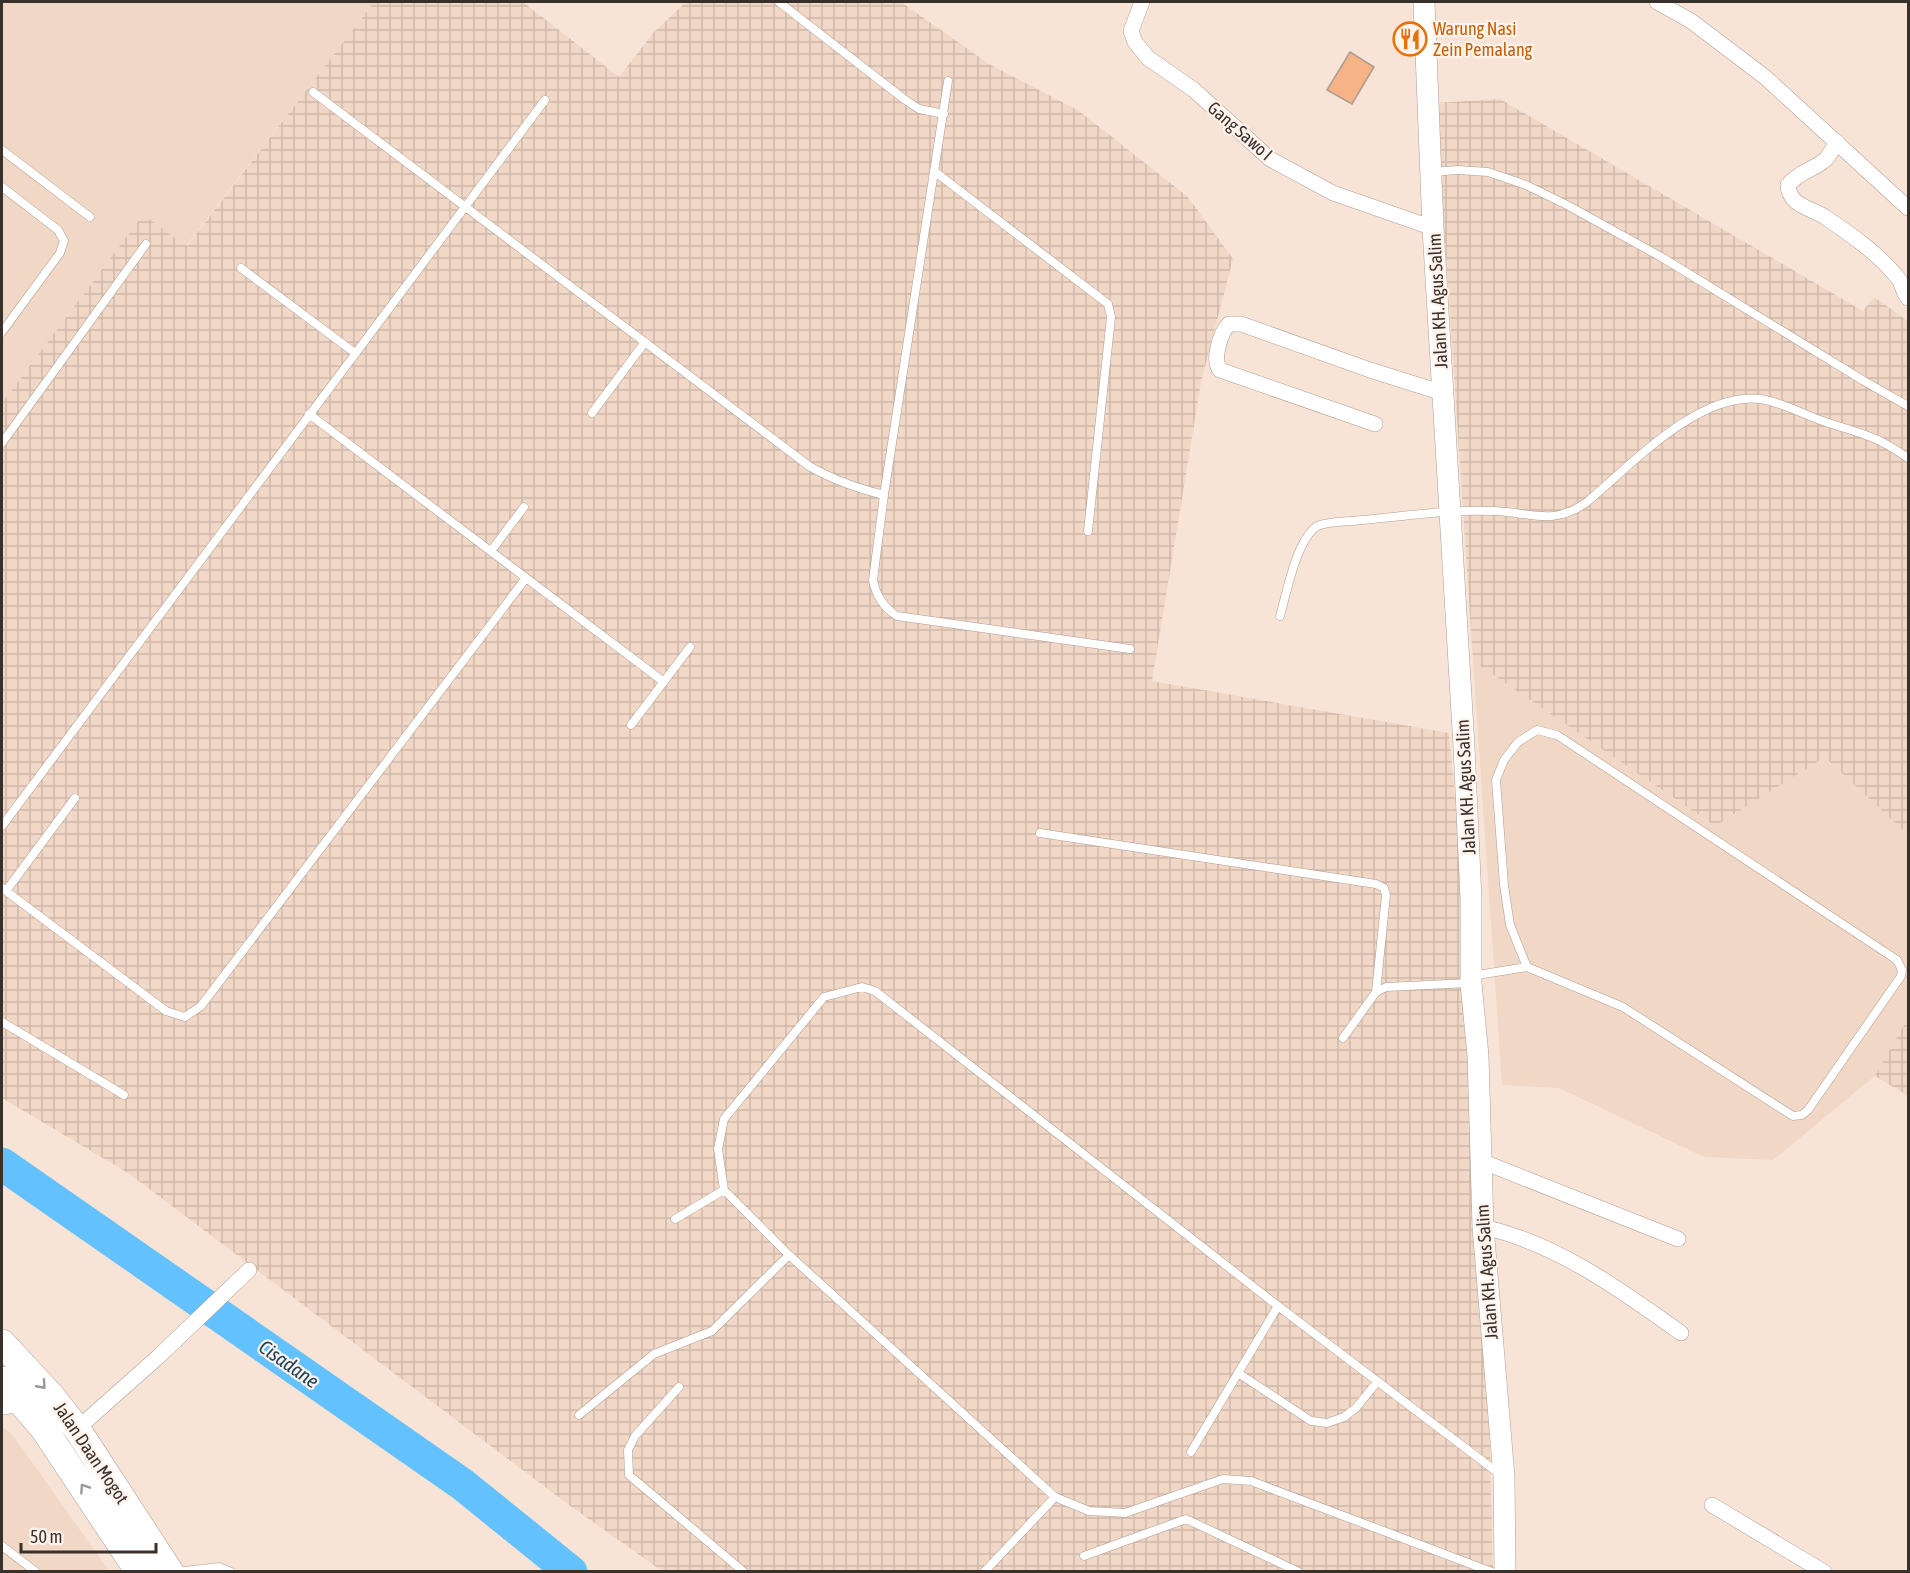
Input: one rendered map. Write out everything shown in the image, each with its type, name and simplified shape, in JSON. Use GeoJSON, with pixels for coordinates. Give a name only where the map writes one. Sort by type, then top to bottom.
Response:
{"type":"FeatureCollection","features":[{"type":"Feature","properties":{"kind":"highway","name":"Jalan Daan Mogot"},"geometry":{"type":"LineString","coordinates":[[2,1343],[53,1398],[76,1429],[170,1572]]}},
{"type":"Feature","properties":{"kind":"highway","name":"Jalan Daan Mogot"},"geometry":{"type":"LineString","coordinates":[[2,1380],[13,1406],[44,1429],[139,1572]]}},
{"type":"Feature","properties":{"kind":"street","name":"Gang Sawo I"},"geometry":{"type":"LineString","coordinates":[[1142,2],[1131,31],[1135,42],[1148,58],[1194,90],[1270,159],[1333,193],[1433,228]]}},
{"type":"Feature","properties":{"kind":"street","name":"Jalan KH. Agus Salim"},"geometry":{"type":"LineString","coordinates":[[1424,2],[1433,228],[1451,513],[1470,888],[1471,979],[1478,1056],[1483,1227],[1504,1477],[1505,1572]]}},
{"type":"Feature","properties":{"kind":"street"},"geometry":{"type":"LineString","coordinates":[[1657,2],[1691,21],[1765,77],[1908,208]]}},
{"type":"Feature","properties":{"kind":"street"},"geometry":{"type":"LineString","coordinates":[[1838,142],[1826,159],[1803,171],[1788,185],[1789,194],[1794,201],[1824,217],[1885,264],[1899,279],[1902,290],[1908,298]]}},
{"type":"Feature","properties":{"kind":"street"},"geometry":{"type":"LineString","coordinates":[[1375,424],[1220,370],[1216,362],[1217,353],[1226,327],[1229,324],[1241,324],[1370,370],[1443,393]]}},
{"type":"Feature","properties":{"kind":"street"},"geometry":{"type":"LineString","coordinates":[[1481,1161],[1678,1239]]}},
{"type":"Feature","properties":{"kind":"street"},"geometry":{"type":"LineString","coordinates":[[1483,1227],[1505,1232],[1566,1259],[1628,1295],[1681,1333]]}},
{"type":"Feature","properties":{"kind":"street"},"geometry":{"type":"LineString","coordinates":[[76,1429],[158,1357],[249,1270]]}},
{"type":"Feature","properties":{"kind":"street"},"geometry":{"type":"LineString","coordinates":[[1712,1505],[1824,1572]]}},
{"type":"Feature","properties":{"kind":"lane"},"geometry":{"type":"LineString","coordinates":[[779,2],[904,99],[919,109],[944,114]]}},
{"type":"Feature","properties":{"kind":"lane"},"geometry":{"type":"LineString","coordinates":[[948,81],[884,495],[873,580],[875,592],[888,610],[897,616],[1130,649]]}},
{"type":"Feature","properties":{"kind":"lane"},"geometry":{"type":"LineString","coordinates":[[313,92],[809,466],[831,479],[854,488],[884,495]]}},
{"type":"Feature","properties":{"kind":"lane"},"geometry":{"type":"LineString","coordinates":[[2,826],[545,100]]}},
{"type":"Feature","properties":{"kind":"lane"},"geometry":{"type":"LineString","coordinates":[[2,150],[90,217]]}},
{"type":"Feature","properties":{"kind":"lane"},"geometry":{"type":"LineString","coordinates":[[1431,172],[1458,170],[1488,172],[1526,185],[1567,205],[1663,258],[1908,406]]}},
{"type":"Feature","properties":{"kind":"lane"},"geometry":{"type":"LineString","coordinates":[[934,171],[1108,304],[1111,317],[1088,531]]}},
{"type":"Feature","properties":{"kind":"lane"},"geometry":{"type":"LineString","coordinates":[[2,187],[58,230],[64,241],[60,253],[2,332]]}},
{"type":"Feature","properties":{"kind":"lane"},"geometry":{"type":"LineString","coordinates":[[2,443],[146,244]]}},
{"type":"Feature","properties":{"kind":"lane"},"geometry":{"type":"LineString","coordinates":[[241,268],[355,353]]}},
{"type":"Feature","properties":{"kind":"lane"},"geometry":{"type":"LineString","coordinates":[[592,413],[645,342]]}},
{"type":"Feature","properties":{"kind":"lane"},"geometry":{"type":"LineString","coordinates":[[1280,616],[1300,551],[1306,538],[1317,526],[1423,514],[1494,511],[1546,517],[1560,516],[1587,501],[1648,446],[1689,419],[1724,404],[1752,398],[1764,399],[1847,430],[1867,435],[1884,442],[1908,458]]}},
{"type":"Feature","properties":{"kind":"lane"},"geometry":{"type":"LineString","coordinates":[[309,414],[664,681]]}},
{"type":"Feature","properties":{"kind":"lane"},"geometry":{"type":"LineString","coordinates":[[491,551],[524,507]]}},
{"type":"Feature","properties":{"kind":"lane"},"geometry":{"type":"LineString","coordinates":[[75,798],[4,890],[166,1011],[185,1017],[201,1006],[526,578]]}},
{"type":"Feature","properties":{"kind":"lane"},"geometry":{"type":"LineString","coordinates":[[631,725],[690,646]]}},
{"type":"Feature","properties":{"kind":"lane"},"geometry":{"type":"LineString","coordinates":[[1343,1038],[1376,992],[1386,987],[1471,979],[1527,967],[1623,1007],[1793,1116],[1802,1115],[1808,1110],[1901,976],[1902,969],[1897,960],[1557,735],[1537,730],[1518,742],[1504,760],[1496,780],[1504,885],[1510,925],[1527,967]]}},
{"type":"Feature","properties":{"kind":"lane"},"geometry":{"type":"LineString","coordinates":[[1040,832],[1376,884],[1384,888],[1386,895],[1376,992]]}},
{"type":"Feature","properties":{"kind":"lane"},"geometry":{"type":"LineString","coordinates":[[1492,1572],[1251,1481],[1223,1479],[1125,1513],[1089,1511],[1055,1497],[789,1255],[724,1190],[718,1149],[724,1119],[824,997],[862,987],[875,991],[1278,1306],[1504,1477]]}},
{"type":"Feature","properties":{"kind":"lane"},"geometry":{"type":"LineString","coordinates":[[2,1022],[124,1095]]}},
{"type":"Feature","properties":{"kind":"lane"},"geometry":{"type":"LineString","coordinates":[[675,1219],[724,1190]]}},
{"type":"Feature","properties":{"kind":"lane"},"geometry":{"type":"LineString","coordinates":[[579,1416],[654,1354],[712,1331],[789,1255]]}},
{"type":"Feature","properties":{"kind":"lane"},"geometry":{"type":"LineString","coordinates":[[1191,1452],[1278,1306]]}},
{"type":"Feature","properties":{"kind":"lane"},"geometry":{"type":"LineString","coordinates":[[1238,1373],[1311,1421],[1327,1423],[1344,1417],[1356,1408],[1377,1382]]}},
{"type":"Feature","properties":{"kind":"lane"},"geometry":{"type":"LineString","coordinates":[[679,1387],[634,1436],[628,1450],[629,1475],[744,1572]]}},
{"type":"Feature","properties":{"kind":"lane"},"geometry":{"type":"LineString","coordinates":[[984,1572],[1055,1497]]}},
{"type":"Feature","properties":{"kind":"lane"},"geometry":{"type":"LineString","coordinates":[[1084,1556],[1186,1519],[1299,1572]]}},
{"type":"Feature","properties":{"kind":"lane"},"geometry":{"type":"LineString","coordinates":[[2,1546],[36,1572]]}},
{"type":"Feature","properties":{"kind":"lane"},"geometry":{"type":"LineString","coordinates":[[176,1572],[219,1567],[231,1572]]}},
{"type":"Feature","properties":{"kind":"shaded area"},"geometry":{"type":"Polygon","coordinates":[[[2,2],[374,2],[186,246],[143,216],[2,403],[2,2]]]}},
{"type":"Feature","properties":{"kind":"shaded area"},"geometry":{"type":"Polygon","coordinates":[[[374,2],[523,2],[619,77],[653,33],[686,2],[901,2],[989,64],[1079,111],[1188,197],[1233,259],[1201,382],[1152,681],[1449,733],[1481,1084],[1493,1571],[662,1571],[569,1505],[128,1173],[2,1098],[2,403],[143,215],[187,246],[374,2]]]}},
{"type":"Feature","properties":{"kind":"shaded area"},"geometry":{"type":"Polygon","coordinates":[[[1500,99],[1863,311],[1874,297],[1908,321],[1908,835],[1825,757],[1715,826],[1473,661],[1436,103],[1500,99]]]}},
{"type":"Feature","properties":{"kind":"shaded area"},"geometry":{"type":"Polygon","coordinates":[[[1473,661],[1715,826],[1825,757],[1908,835],[1908,1018],[1875,1076],[1773,1160],[1704,1157],[1559,1088],[1502,1085],[1473,661]]]}},
{"type":"Feature","properties":{"kind":"shaded area"},"geometry":{"type":"Polygon","coordinates":[[[1908,1018],[1908,1096],[1875,1076],[1908,1018]]]}},
{"type":"Feature","properties":{"kind":"shaded area"},"geometry":{"type":"Polygon","coordinates":[[[2,1426],[15,1438],[109,1571],[2,1571],[2,1426]]]}},
{"type":"Feature","properties":{"kind":"building"},"geometry":{"type":"Polygon","coordinates":[[[1350,52],[1374,67],[1352,104],[1327,90],[1350,52]]]}},
{"type":"Feature","properties":{"kind":"waterway","name":"Cisadane"},"geometry":{"type":"LineString","coordinates":[[2,1164],[462,1484],[571,1572]]}},
{"type":"Feature","properties":{"kind":"place","name":"Warung Nasi Zein Pemalang"},"geometry":{"type":"Point","coordinates":[1410,39]}}]}
